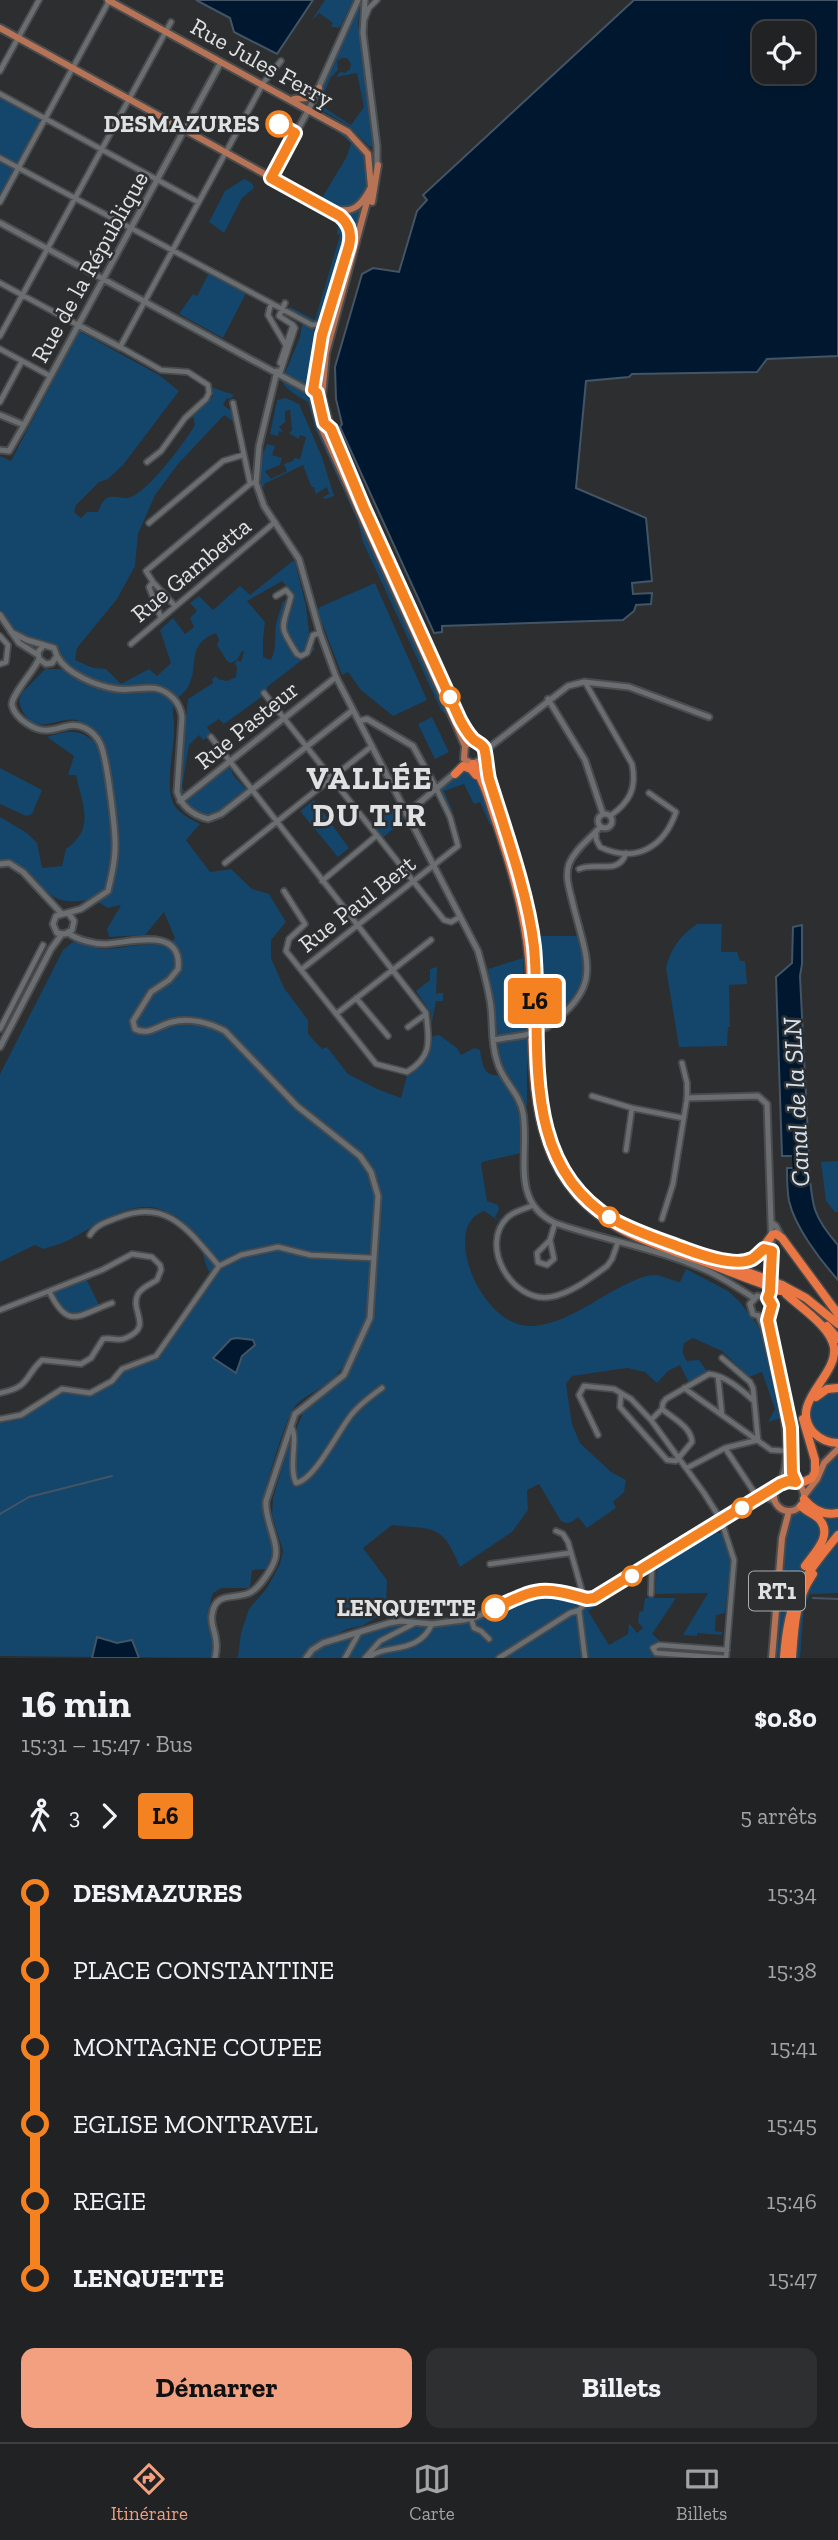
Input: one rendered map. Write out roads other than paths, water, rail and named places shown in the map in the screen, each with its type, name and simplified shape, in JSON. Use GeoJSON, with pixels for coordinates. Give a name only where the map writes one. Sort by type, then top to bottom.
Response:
{"type":"FeatureCollection","features":[{"type":"Feature","properties":{"kind":"highway"},"geometry":{"type":"LineString","coordinates":[[485,756],[534,949],[538,1065],[543,1116],[551,1145],[569,1179],[601,1211],[625,1226],[702,1255],[816,1305],[838,1324]]}},
{"type":"Feature","properties":{"kind":"highway"},"geometry":{"type":"LineString","coordinates":[[472,764],[481,775],[509,864],[527,938],[539,1118],[559,1172],[584,1203],[613,1225],[647,1241],[761,1280]]}},
{"type":"Feature","properties":{"kind":"highway"},"geometry":{"type":"LineString","coordinates":[[455,774],[463,766],[475,773],[509,864]]}},
{"type":"Feature","properties":{"kind":"highway"},"geometry":{"type":"LineString","coordinates":[[759,1253],[772,1235],[776,1234],[782,1238],[838,1314]]}},
{"type":"Feature","properties":{"kind":"highway"},"geometry":{"type":"LineString","coordinates":[[702,1255],[744,1262],[764,1249],[772,1251]]}},
{"type":"Feature","properties":{"kind":"highway"},"geometry":{"type":"LineString","coordinates":[[783,1290],[822,1320],[838,1339]]}},
{"type":"Feature","properties":{"kind":"highway"},"geometry":{"type":"LineString","coordinates":[[783,1290],[820,1325],[834,1346],[833,1363],[810,1400],[807,1419],[813,1432],[819,1437],[838,1441]]}},
{"type":"Feature","properties":{"kind":"highway"},"geometry":{"type":"LineString","coordinates":[[816,1305],[838,1330]]}},
{"type":"Feature","properties":{"kind":"highway"},"geometry":{"type":"LineString","coordinates":[[798,1483],[810,1481],[815,1472],[815,1460],[805,1433],[803,1416],[806,1401],[822,1380]]}},
{"type":"Feature","properties":{"kind":"highway"},"geometry":{"type":"LineString","coordinates":[[838,1388],[827,1389],[817,1396],[812,1403],[811,1416],[816,1429],[838,1441]]}},
{"type":"Feature","properties":{"kind":"highway"},"geometry":{"type":"LineString","coordinates":[[803,1500],[819,1512],[838,1513]]}},
{"type":"Feature","properties":{"kind":"highway"},"geometry":{"type":"LineString","coordinates":[[784,1658],[788,1618],[798,1578],[823,1540],[824,1534],[821,1521],[803,1500]]}},
{"type":"Feature","properties":{"kind":"highway"},"geometry":{"type":"LineString","coordinates":[[792,1604],[802,1580],[838,1533]]}},
{"type":"Feature","properties":{"kind":"highway"},"geometry":{"type":"LineString","coordinates":[[792,1658],[794,1623],[802,1593],[817,1567],[837,1543]]}},
{"type":"Feature","properties":{"kind":"main road","name":"Rue Jules Ferry"},"geometry":{"type":"LineString","coordinates":[[109,0],[348,132],[363,146],[370,162],[371,184]]}},
{"type":"Feature","properties":{"kind":"main road"},"geometry":{"type":"LineString","coordinates":[[0,28],[321,205],[346,222],[351,236],[317,357],[313,392],[322,429],[465,746],[463,756],[472,764],[480,762],[485,756],[484,748],[460,720]]}},
{"type":"Feature","properties":{"kind":"main road"},"geometry":{"type":"LineString","coordinates":[[289,98],[305,99],[319,88]]}},
{"type":"Feature","properties":{"kind":"main road"},"geometry":{"type":"LineString","coordinates":[[349,274],[370,211],[378,165]]}},
{"type":"Feature","properties":{"kind":"main road"},"geometry":{"type":"LineString","coordinates":[[321,205],[341,211],[352,210],[361,204],[371,184]]}},
{"type":"Feature","properties":{"kind":"main road"},"geometry":{"type":"LineString","coordinates":[[371,184],[323,367],[322,397],[331,429],[364,508],[460,720],[470,733],[489,742]]}},
{"type":"Feature","properties":{"kind":"main road"},"geometry":{"type":"LineString","coordinates":[[313,392],[317,393],[324,423],[331,429]]}},
{"type":"Feature","properties":{"kind":"main road"},"geometry":{"type":"LineString","coordinates":[[465,746],[477,742]]}},
{"type":"Feature","properties":{"kind":"main road"},"geometry":{"type":"LineString","coordinates":[[803,1500],[798,1483],[788,1481],[779,1485],[775,1493],[775,1501],[780,1508],[789,1511],[803,1500],[824,1463],[838,1449]]}},
{"type":"Feature","properties":{"kind":"main road","name":"RT1"},"geometry":{"type":"LineString","coordinates":[[780,1508],[784,1524]]}},
{"type":"Feature","properties":{"kind":"main road","name":"RT1"},"geometry":{"type":"LineString","coordinates":[[772,1658],[784,1524],[789,1511]]}},
{"type":"Feature","properties":{"kind":"street"},"geometry":{"type":"LineString","coordinates":[[0,71],[39,0]]}},
{"type":"Feature","properties":{"kind":"street"},"geometry":{"type":"LineString","coordinates":[[0,202],[109,0]]}},
{"type":"Feature","properties":{"kind":"street"},"geometry":{"type":"LineString","coordinates":[[271,178],[309,109],[358,0]]}},
{"type":"Feature","properties":{"kind":"street"},"geometry":{"type":"LineString","coordinates":[[365,0],[363,26],[378,165],[371,184]]}},
{"type":"Feature","properties":{"kind":"street"},"geometry":{"type":"LineString","coordinates":[[363,26],[369,8],[377,0]]}},
{"type":"Feature","properties":{"kind":"street"},"geometry":{"type":"LineString","coordinates":[[0,336],[171,22]]}},
{"type":"Feature","properties":{"kind":"street","name":"Rue de la République"},"geometry":{"type":"LineString","coordinates":[[0,450],[9,451],[14,443],[221,61]]}},
{"type":"Feature","properties":{"kind":"street"},"geometry":{"type":"LineString","coordinates":[[120,347],[263,83],[281,61]]}},
{"type":"Feature","properties":{"kind":"street"},"geometry":{"type":"LineString","coordinates":[[0,94],[198,202]]}},
{"type":"Feature","properties":{"kind":"street"},"geometry":{"type":"LineString","coordinates":[[0,158],[312,325],[320,324],[333,297]]}},
{"type":"Feature","properties":{"kind":"street"},"geometry":{"type":"LineString","coordinates":[[0,223],[313,392]]}},
{"type":"Feature","properties":{"kind":"street"},"geometry":{"type":"LineString","coordinates":[[0,283],[159,369],[188,372],[208,385],[209,393],[206,399],[185,418],[161,451],[147,462]]}},
{"type":"Feature","properties":{"kind":"street"},"geometry":{"type":"LineString","coordinates":[[277,331],[298,321],[319,328],[333,297]]}},
{"type":"Feature","properties":{"kind":"street"},"geometry":{"type":"LineString","coordinates":[[271,303],[268,315],[285,345]]}},
{"type":"Feature","properties":{"kind":"street"},"geometry":{"type":"LineString","coordinates":[[278,372],[295,328],[292,323],[281,318],[285,303]]}},
{"type":"Feature","properties":{"kind":"street"},"geometry":{"type":"LineString","coordinates":[[175,606],[146,571],[253,483],[265,417],[292,323]]}},
{"type":"Feature","properties":{"kind":"street"},"geometry":{"type":"LineString","coordinates":[[0,349],[50,376]]}},
{"type":"Feature","properties":{"kind":"street"},"geometry":{"type":"LineString","coordinates":[[0,402],[22,361]]}},
{"type":"Feature","properties":{"kind":"street"},"geometry":{"type":"LineString","coordinates":[[233,403],[243,455],[253,483],[299,559],[335,677],[478,951],[486,981],[499,1068],[519,1097],[523,1111],[525,1184],[532,1206],[542,1217],[555,1223],[652,1251],[697,1267],[754,1298],[768,1298],[772,1305],[768,1314],[769,1327],[791,1428],[792,1473],[798,1483]]}},
{"type":"Feature","properties":{"kind":"street"},"geometry":{"type":"LineString","coordinates":[[0,415],[24,425]]}},
{"type":"Feature","properties":{"kind":"street"},"geometry":{"type":"LineString","coordinates":[[14,443],[20,428],[17,423]]}},
{"type":"Feature","properties":{"kind":"street"},"geometry":{"type":"LineString","coordinates":[[149,523],[223,461],[243,455]]}},
{"type":"Feature","properties":{"kind":"street","name":"Rue Gambetta"},"geometry":{"type":"LineString","coordinates":[[131,644],[275,522]]}},
{"type":"Feature","properties":{"kind":"street"},"geometry":{"type":"LineString","coordinates":[[153,582],[149,587],[161,618]]}},
{"type":"Feature","properties":{"kind":"street"},"geometry":{"type":"LineString","coordinates":[[276,596],[286,590],[291,596],[283,619],[282,632],[297,654],[301,656],[307,653],[313,635],[320,633]]}},
{"type":"Feature","properties":{"kind":"street"},"geometry":{"type":"LineString","coordinates":[[0,614],[19,643],[48,664],[118,689],[155,687],[163,690],[177,703],[182,717],[176,783],[180,801],[195,815],[210,820],[353,710]]}},
{"type":"Feature","properties":{"kind":"street"},"geometry":{"type":"LineString","coordinates":[[11,632],[54,648],[65,668],[76,674]]}},
{"type":"Feature","properties":{"kind":"street"},"geometry":{"type":"LineString","coordinates":[[0,636],[8,645],[2,664]]}},
{"type":"Feature","properties":{"kind":"street"},"geometry":{"type":"LineString","coordinates":[[0,864],[9,863],[23,872],[47,901],[61,913],[69,914],[108,891],[115,849],[102,745],[92,733],[77,725],[69,724],[46,731],[23,720],[17,715],[12,703],[34,670],[43,646]]}},
{"type":"Feature","properties":{"kind":"street"},"geometry":{"type":"LineString","coordinates":[[20,688],[57,656]]}},
{"type":"Feature","properties":{"kind":"street","name":"Rue Pasteur"},"geometry":{"type":"LineString","coordinates":[[180,801],[335,677]]}},
{"type":"Feature","properties":{"kind":"street"},"geometry":{"type":"LineString","coordinates":[[584,682],[632,764],[635,777],[630,797],[598,819],[596,839],[600,847],[626,853],[646,850],[661,842],[676,813],[649,793]]}},
{"type":"Feature","properties":{"kind":"street"},"geometry":{"type":"LineString","coordinates":[[485,756],[548,699],[568,686],[584,682],[629,687],[709,717]]}},
{"type":"Feature","properties":{"kind":"street"},"geometry":{"type":"LineString","coordinates":[[264,693],[439,914],[447,922],[460,917]]}},
{"type":"Feature","properties":{"kind":"street"},"geometry":{"type":"LineString","coordinates":[[493,1040],[526,1035],[547,1027],[572,1007],[587,980],[588,961],[567,881],[568,866],[573,855],[598,830],[611,825],[585,760],[548,699]]}},
{"type":"Feature","properties":{"kind":"street"},"geometry":{"type":"LineString","coordinates":[[359,721],[367,719],[413,746],[437,790]]}},
{"type":"Feature","properties":{"kind":"street"},"geometry":{"type":"LineString","coordinates":[[211,737],[426,1013],[429,1038],[425,1057],[417,1065],[407,1072],[380,1066],[286,951],[289,939],[305,924],[284,891]]}},
{"type":"Feature","properties":{"kind":"street"},"geometry":{"type":"LineString","coordinates":[[477,742],[502,738]]}},
{"type":"Feature","properties":{"kind":"street"},"geometry":{"type":"LineString","coordinates":[[225,863],[372,746]]}},
{"type":"Feature","properties":{"kind":"street"},"geometry":{"type":"LineString","coordinates":[[406,814],[455,774],[463,756]]}},
{"type":"Feature","properties":{"kind":"street"},"geometry":{"type":"LineString","coordinates":[[461,764],[472,764]]}},
{"type":"Feature","properties":{"kind":"street","name":"Rue Paul Bert"},"geometry":{"type":"LineString","coordinates":[[302,969],[458,846],[450,817],[437,790]]}},
{"type":"Feature","properties":{"kind":"street"},"geometry":{"type":"LineString","coordinates":[[322,881],[376,836]]}},
{"type":"Feature","properties":{"kind":"street"},"geometry":{"type":"LineString","coordinates":[[579,869],[584,866],[611,867],[623,860],[626,853]]}},
{"type":"Feature","properties":{"kind":"street"},"geometry":{"type":"LineString","coordinates":[[47,901],[54,918],[55,931],[51,950]]}},
{"type":"Feature","properties":{"kind":"street"},"geometry":{"type":"LineString","coordinates":[[0,1047],[51,950],[93,902]]}},
{"type":"Feature","properties":{"kind":"street"},"geometry":{"type":"LineString","coordinates":[[54,918],[61,913]]}},
{"type":"Feature","properties":{"kind":"street"},"geometry":{"type":"LineString","coordinates":[[69,914],[88,941]]}},
{"type":"Feature","properties":{"kind":"street"},"geometry":{"type":"LineString","coordinates":[[55,931],[106,944],[159,940],[170,944],[177,954],[178,969],[169,980],[145,998],[135,1015],[133,1025],[146,1032],[173,1021],[198,1021],[213,1024],[225,1031],[297,1106],[360,1156],[371,1172],[379,1196],[369,1318],[344,1375],[300,1408],[290,1426],[266,1501],[266,1516],[277,1552],[274,1562],[253,1591],[225,1596],[215,1605],[212,1621],[217,1643],[215,1658]]}},
{"type":"Feature","properties":{"kind":"street"},"geometry":{"type":"LineString","coordinates":[[336,1014],[431,940]]}},
{"type":"Feature","properties":{"kind":"street"},"geometry":{"type":"LineString","coordinates":[[0,1029],[43,944]]}},
{"type":"Feature","properties":{"kind":"street"},"geometry":{"type":"LineString","coordinates":[[17,997],[23,1001]]}},
{"type":"Feature","properties":{"kind":"street"},"geometry":{"type":"LineString","coordinates":[[356,998],[388,1035]]}},
{"type":"Feature","properties":{"kind":"street"},"geometry":{"type":"LineString","coordinates":[[408,1027],[426,1013]]}},
{"type":"Feature","properties":{"kind":"street"},"geometry":{"type":"LineString","coordinates":[[662,1219],[673,1184],[687,1098],[687,1083],[682,1063]]}},
{"type":"Feature","properties":{"kind":"street"},"geometry":{"type":"LineString","coordinates":[[592,1096],[632,1108],[683,1118]]}},
{"type":"Feature","properties":{"kind":"street"},"geometry":{"type":"LineString","coordinates":[[687,1098],[758,1096],[765,1100],[772,1235],[768,1298]]}},
{"type":"Feature","properties":{"kind":"street"},"geometry":{"type":"LineString","coordinates":[[626,1150],[632,1108]]}},
{"type":"Feature","properties":{"kind":"street"},"geometry":{"type":"LineString","coordinates":[[532,1206],[505,1220],[500,1230],[497,1257],[506,1275],[528,1293],[547,1298],[561,1294],[611,1262],[618,1242]]}},
{"type":"Feature","properties":{"kind":"street"},"geometry":{"type":"LineString","coordinates":[[90,1235],[94,1228],[125,1214],[153,1210],[167,1214],[178,1222],[219,1266]]}},
{"type":"Feature","properties":{"kind":"street"},"geometry":{"type":"LineString","coordinates":[[771,1222],[782,1238]]}},
{"type":"Feature","properties":{"kind":"street"},"geometry":{"type":"LineString","coordinates":[[550,1240],[537,1253],[538,1262],[542,1265],[547,1265],[554,1259],[550,1240],[555,1223]]}},
{"type":"Feature","properties":{"kind":"street"},"geometry":{"type":"LineString","coordinates":[[0,1419],[21,1415],[62,1389],[90,1394],[112,1381],[122,1369],[156,1356],[219,1266],[241,1255],[278,1247],[310,1255],[373,1258]]}},
{"type":"Feature","properties":{"kind":"street"},"geometry":{"type":"LineString","coordinates":[[0,1310],[102,1270],[132,1254],[152,1257],[160,1265],[157,1280],[145,1286],[138,1294],[141,1321],[137,1331],[120,1340],[103,1339],[91,1358],[80,1364],[42,1360],[27,1381],[15,1389],[0,1393]]}},
{"type":"Feature","properties":{"kind":"street"},"geometry":{"type":"LineString","coordinates":[[49,1290],[57,1308],[69,1316],[112,1303]]}},
{"type":"Feature","properties":{"kind":"street"},"geometry":{"type":"LineString","coordinates":[[499,1658],[579,1610],[587,1598],[652,1563],[779,1485],[785,1471],[787,1451],[764,1328],[759,1317],[753,1314],[750,1308],[754,1298]]}},
{"type":"Feature","properties":{"kind":"street"},"geometry":{"type":"LineString","coordinates":[[759,1317],[768,1314]]}},
{"type":"Feature","properties":{"kind":"street"},"geometry":{"type":"LineString","coordinates":[[722,1358],[750,1382],[758,1440]]}},
{"type":"Feature","properties":{"kind":"street"},"geometry":{"type":"LineString","coordinates":[[651,1419],[662,1409],[666,1399],[704,1375],[713,1373],[754,1402]]}},
{"type":"Feature","properties":{"kind":"street"},"geometry":{"type":"LineString","coordinates":[[718,1376],[722,1415]]}},
{"type":"Feature","properties":{"kind":"street"},"geometry":{"type":"LineString","coordinates":[[598,1436],[579,1395],[584,1386],[614,1390],[631,1399],[651,1419],[721,1520],[734,1560],[726,1658],[656,1653],[653,1648],[659,1645],[726,1650]]}},
{"type":"Feature","properties":{"kind":"street"},"geometry":{"type":"LineString","coordinates":[[290,1426],[295,1433],[291,1467],[296,1483],[301,1482],[313,1470],[353,1412],[382,1388]]}},
{"type":"Feature","properties":{"kind":"street"},"geometry":{"type":"LineString","coordinates":[[684,1388],[771,1450],[787,1451]]}},
{"type":"Feature","properties":{"kind":"street"},"geometry":{"type":"LineString","coordinates":[[621,1394],[620,1407],[636,1427],[667,1460],[676,1461],[692,1442],[691,1433],[662,1409]]}},
{"type":"Feature","properties":{"kind":"street"},"geometry":{"type":"LineString","coordinates":[[687,1468],[725,1448],[758,1440]]}},
{"type":"Feature","properties":{"kind":"street"},"geometry":{"type":"LineString","coordinates":[[725,1448],[760,1497],[775,1501]]}},
{"type":"Feature","properties":{"kind":"street"},"geometry":{"type":"LineString","coordinates":[[556,1531],[563,1534],[587,1598]]}},
{"type":"Feature","properties":{"kind":"street"},"geometry":{"type":"LineString","coordinates":[[490,1564],[570,1553]]}},
{"type":"Feature","properties":{"kind":"street"},"geometry":{"type":"LineString","coordinates":[[651,1594],[652,1563]]}},
{"type":"Feature","properties":{"kind":"street"},"geometry":{"type":"LineString","coordinates":[[306,1658],[316,1647],[359,1633],[397,1622],[432,1623],[471,1618],[537,1591],[554,1590],[587,1598]]}},
{"type":"Feature","properties":{"kind":"street"},"geometry":{"type":"LineString","coordinates":[[579,1610],[584,1658]]}},
{"type":"Feature","properties":{"kind":"street"},"geometry":{"type":"LineString","coordinates":[[471,1618],[474,1628],[489,1639]]}},
{"type":"Feature","properties":{"kind":"street"},"geometry":{"type":"LineString","coordinates":[[367,1658],[380,1641],[415,1622]]}},
{"type":"Feature","properties":{"kind":"street"},"geometry":{"type":"LineString","coordinates":[[367,1658],[376,1652],[397,1650],[409,1645],[422,1637],[432,1623]]}},
{"type":"Feature","properties":{"kind":"street"},"geometry":{"type":"LineString","coordinates":[[345,1658],[359,1633]]}},
{"type":"Feature","properties":{"kind":"water"},"geometry":{"type":"Polygon","coordinates":[[[196,0],[313,0],[277,54],[234,32],[230,18],[196,0]]]}},
{"type":"Feature","properties":{"kind":"water"},"geometry":{"type":"Polygon","coordinates":[[[634,0],[838,0],[838,356],[767,359],[757,372],[632,374],[629,377],[586,381],[576,488],[646,518],[652,581],[632,583],[633,594],[652,593],[651,604],[636,605],[634,611],[623,620],[442,626],[442,632],[434,633],[340,427],[342,424],[336,399],[335,367],[362,274],[373,268],[399,272],[417,211],[427,200],[423,195],[634,0]]]}},
{"type":"Feature","properties":{"kind":"water"},"geometry":{"type":"Polygon","coordinates":[[[802,925],[800,976],[809,1156],[782,1156],[776,977],[792,963],[793,927],[802,925]]]}},
{"type":"Feature","properties":{"kind":"water"},"geometry":{"type":"Polygon","coordinates":[[[787,1168],[809,1168],[815,1210],[823,1226],[838,1245],[838,1280],[816,1253],[797,1222],[789,1201],[787,1168]]]}},
{"type":"Feature","properties":{"kind":"water"},"geometry":{"type":"Polygon","coordinates":[[[231,1339],[253,1340],[255,1345],[242,1356],[236,1373],[213,1358],[231,1339]]]}},
{"type":"Feature","properties":{"kind":"water"},"geometry":{"type":"Polygon","coordinates":[[[97,1637],[117,1643],[132,1640],[139,1658],[92,1658],[97,1637]]]}},
{"type":"Feature","properties":{"kind":"waterway","name":"Canal de la SLN"},"geometry":{"type":"LineString","coordinates":[[794,1153],[795,1173]]}},
{"type":"Feature","properties":{"kind":"waterway"},"geometry":{"type":"LineString","coordinates":[[0,1514],[29,1497],[112,1476]]}},
{"type":"Feature","properties":{"kind":"waterway"},"geometry":{"type":"LineString","coordinates":[[813,1598],[838,1599]]}},
{"type":"Feature","properties":{"kind":"place","name":"DESMAZURES"},"geometry":{"type":"Point","coordinates":[279,124]}},
{"type":"Feature","properties":{"kind":"place","name":"LENQUETTE"},"geometry":{"type":"Point","coordinates":[495,1608]}},
{"type":"Feature","properties":{"kind":"district","name":"VALLÉE DU TIR"},"geometry":{"type":"Point","coordinates":[370,796]}}]}
